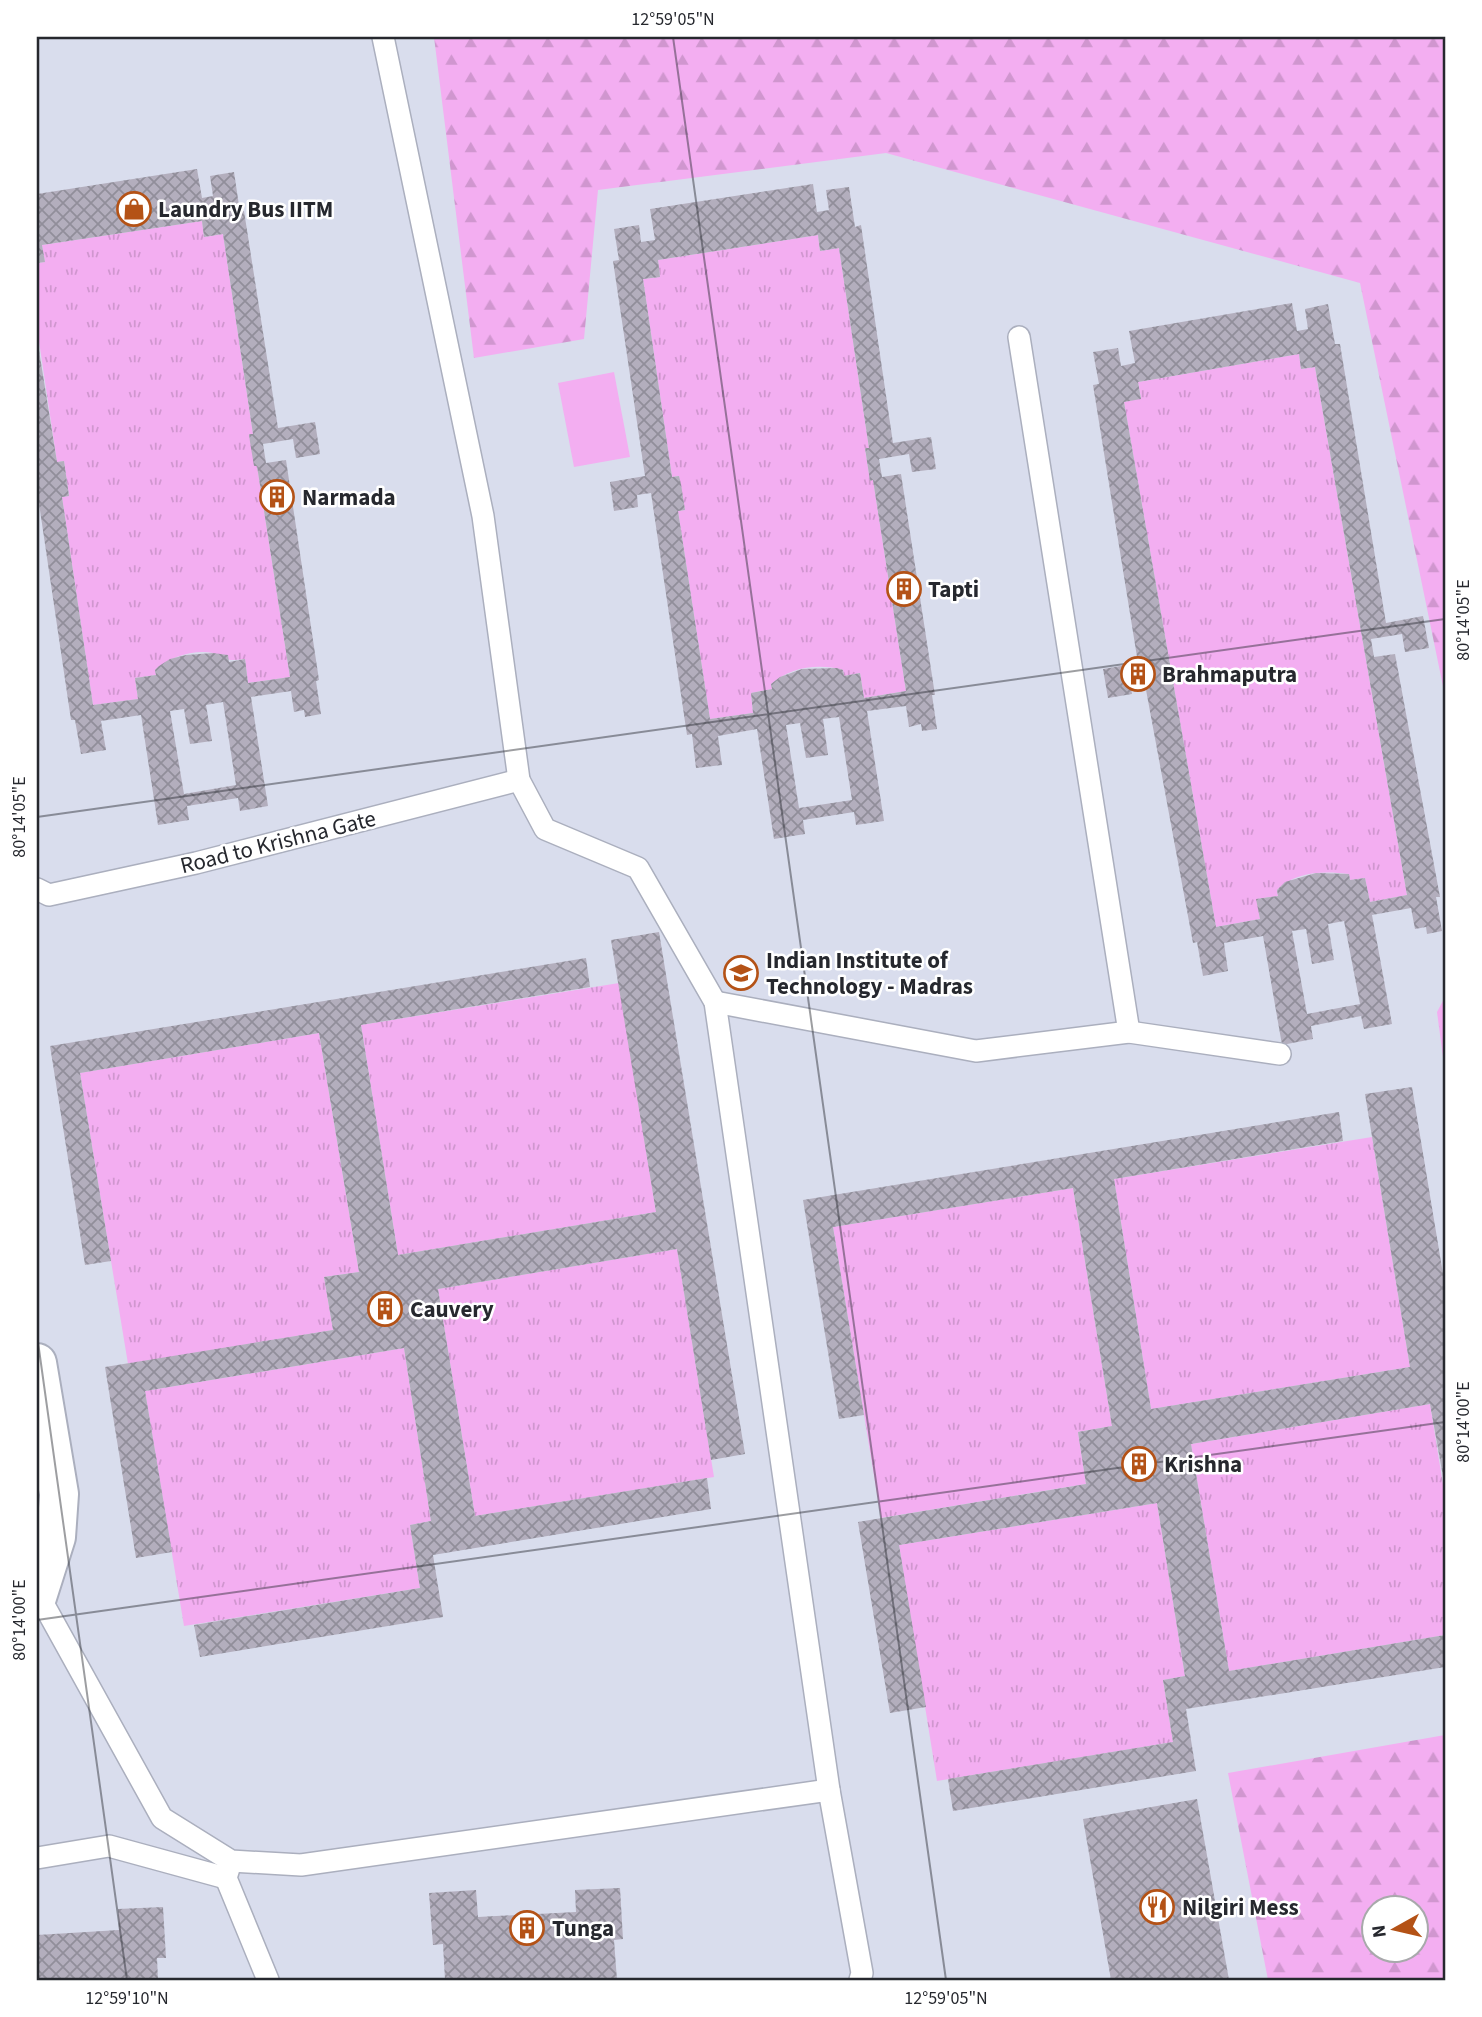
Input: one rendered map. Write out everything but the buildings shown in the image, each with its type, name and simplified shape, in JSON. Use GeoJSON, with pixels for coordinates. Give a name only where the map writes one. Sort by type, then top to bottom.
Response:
{"type":"FeatureCollection","features":[{"type":"Feature","properties":{"kind":"street"},"geometry":{"type":"LineString","coordinates":[[37,1363],[59,1494],[56,1537],[38,1596]]}},
{"type":"Feature","properties":{"kind":"lane"},"geometry":{"type":"LineString","coordinates":[[383,37],[483,516],[519,780],[545,829],[638,867],[715,1002],[829,1790],[862,1973],[860,1980]]}},
{"type":"Feature","properties":{"kind":"lane"},"geometry":{"type":"LineString","coordinates":[[1019,337],[1129,1032]]}},
{"type":"Feature","properties":{"kind":"lane","name":"Road to Krishna Gate"},"geometry":{"type":"LineString","coordinates":[[41,899],[519,780]]}},
{"type":"Feature","properties":{"kind":"lane"},"geometry":{"type":"LineString","coordinates":[[715,1002],[976,1051],[1129,1032],[1280,1054]]}},
{"type":"Feature","properties":{"kind":"lane"},"geometry":{"type":"LineString","coordinates":[[38,1596],[162,1818],[229,1869],[268,1980]]}},
{"type":"Feature","properties":{"kind":"lane"},"geometry":{"type":"LineString","coordinates":[[37,1858],[109,1846],[229,1869],[300,1865],[727,1807],[829,1790]]}},
{"type":"Feature","properties":{"kind":"green space"},"geometry":{"type":"Polygon","coordinates":[[[434,37],[1445,37],[1445,696],[1360,283],[886,153],[598,190],[584,339],[474,358],[434,37]]]}},
{"type":"Feature","properties":{"kind":"green space"},"geometry":{"type":"Polygon","coordinates":[[[202,221],[204,237],[223,234],[253,434],[249,435],[257,466],[290,677],[248,683],[245,659],[230,660],[206,652],[190,653],[160,665],[155,670],[156,675],[135,678],[138,699],[93,705],[62,497],[69,496],[64,461],[57,462],[37,328],[37,263],[45,262],[42,245],[202,221]]]}},
{"type":"Feature","properties":{"kind":"green space"},"geometry":{"type":"Polygon","coordinates":[[[818,235],[820,251],[839,248],[869,448],[865,449],[870,480],[873,480],[906,691],[864,698],[860,673],[844,676],[843,670],[834,668],[805,668],[779,678],[771,684],[772,689],[751,693],[753,713],[710,719],[678,511],[685,510],[679,476],[672,477],[643,279],[660,277],[658,260],[818,235]]]}},
{"type":"Feature","properties":{"kind":"green space"},"geometry":{"type":"Polygon","coordinates":[[[1299,354],[1301,369],[1315,367],[1407,895],[1370,902],[1365,878],[1350,880],[1349,874],[1311,874],[1285,884],[1277,890],[1278,896],[1257,899],[1260,919],[1216,927],[1124,402],[1141,398],[1138,382],[1299,354]]]}},
{"type":"Feature","properties":{"kind":"green space"},"geometry":{"type":"Polygon","coordinates":[[[614,372],[630,457],[574,467],[558,383],[614,372]]]}},
{"type":"Feature","properties":{"kind":"green space"},"geometry":{"type":"Polygon","coordinates":[[[619,983],[656,1212],[398,1255],[361,1025],[619,983]]]}},
{"type":"Feature","properties":{"kind":"green space"},"geometry":{"type":"Polygon","coordinates":[[[1445,997],[1445,1072],[1437,1012],[1445,997]]]}},
{"type":"Feature","properties":{"kind":"green space"},"geometry":{"type":"Polygon","coordinates":[[[319,1033],[359,1272],[324,1277],[333,1330],[128,1364],[80,1073],[319,1033]]]}},
{"type":"Feature","properties":{"kind":"green space"},"geometry":{"type":"Polygon","coordinates":[[[1372,1137],[1410,1367],[1151,1409],[1114,1179],[1372,1137]]]}},
{"type":"Feature","properties":{"kind":"green space"},"geometry":{"type":"Polygon","coordinates":[[[1073,1188],[1112,1426],[1078,1432],[1086,1484],[881,1518],[833,1227],[1073,1188]]]}},
{"type":"Feature","properties":{"kind":"green space"},"geometry":{"type":"Polygon","coordinates":[[[677,1249],[714,1477],[475,1516],[438,1289],[677,1249]]]}},
{"type":"Feature","properties":{"kind":"green space"},"geometry":{"type":"Polygon","coordinates":[[[404,1348],[431,1521],[410,1525],[420,1588],[184,1626],[145,1391],[404,1348]]]}},
{"type":"Feature","properties":{"kind":"green space"},"geometry":{"type":"Polygon","coordinates":[[[1430,1404],[1445,1497],[1445,1635],[1229,1671],[1191,1444],[1430,1404]]]}},
{"type":"Feature","properties":{"kind":"green space"},"geometry":{"type":"Polygon","coordinates":[[[1157,1503],[1185,1676],[1163,1680],[1173,1742],[937,1781],[899,1545],[1157,1503]]]}},
{"type":"Feature","properties":{"kind":"green space"},"geometry":{"type":"Polygon","coordinates":[[[1445,1735],[1445,1980],[1268,1980],[1228,1773],[1445,1735]]]}},
{"type":"Feature","properties":{"kind":"place","name":"Laundry Bus IITM"},"geometry":{"type":"Point","coordinates":[134,209]}},
{"type":"Feature","properties":{"kind":"place","name":"Narmada"},"geometry":{"type":"Point","coordinates":[277,497]}},
{"type":"Feature","properties":{"kind":"place","name":"Tapti"},"geometry":{"type":"Point","coordinates":[904,589]}},
{"type":"Feature","properties":{"kind":"place","name":"Brahmaputra"},"geometry":{"type":"Point","coordinates":[1138,674]}},
{"type":"Feature","properties":{"kind":"place","name":"Indian Institute of Technology - Madras"},"geometry":{"type":"Point","coordinates":[741,973]}},
{"type":"Feature","properties":{"kind":"place","name":"Cauvery"},"geometry":{"type":"Point","coordinates":[385,1309]}},
{"type":"Feature","properties":{"kind":"place","name":"Krishna"},"geometry":{"type":"Point","coordinates":[1139,1464]}},
{"type":"Feature","properties":{"kind":"place","name":"Nilgiri Mess"},"geometry":{"type":"Point","coordinates":[1157,1907]}},
{"type":"Feature","properties":{"kind":"place","name":"Tunga"},"geometry":{"type":"Point","coordinates":[527,1928]}}]}
